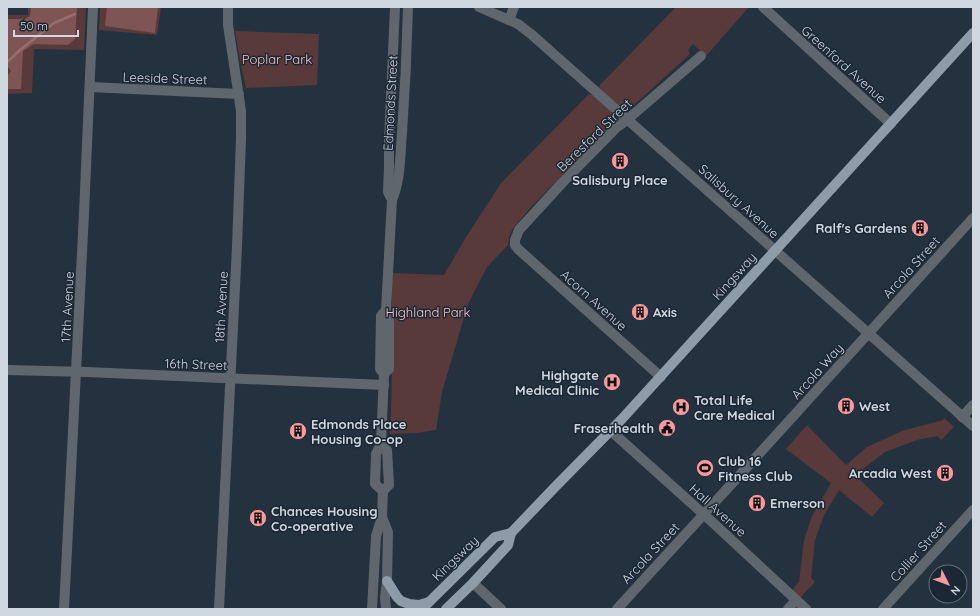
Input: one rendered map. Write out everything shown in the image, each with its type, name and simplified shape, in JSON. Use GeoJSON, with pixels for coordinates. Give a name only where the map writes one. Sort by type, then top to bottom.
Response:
{"type":"FeatureCollection","features":[{"type":"Feature","properties":{"kind":"main road","name":"Kingsway"},"geometry":{"type":"LineString","coordinates":[[426,606],[495,538],[511,533],[611,431],[973,33]]}},
{"type":"Feature","properties":{"kind":"main road","name":"Kingsway"},"geometry":{"type":"LineString","coordinates":[[446,609],[473,583],[508,545],[511,533]]}},
{"type":"Feature","properties":{"kind":"main road"},"geometry":{"type":"LineString","coordinates":[[387,581],[396,597],[401,601],[409,604],[426,606]]}},
{"type":"Feature","properties":{"kind":"street","name":"17th Avenue"},"geometry":{"type":"LineString","coordinates":[[64,609],[93,7]]}},
{"type":"Feature","properties":{"kind":"street","name":"18th Avenue"},"geometry":{"type":"LineString","coordinates":[[219,609],[242,139],[241,110],[228,25],[228,7]]}},
{"type":"Feature","properties":{"kind":"street","name":"Edmonds Street"},"geometry":{"type":"LineString","coordinates":[[392,200],[388,192],[395,7]]}},
{"type":"Feature","properties":{"kind":"street","name":"Edmonds Street"},"geometry":{"type":"LineString","coordinates":[[372,609],[376,536],[382,517],[383,491],[375,484],[376,454],[381,444],[384,374],[389,369],[389,316],[386,310],[392,200],[396,190],[400,164],[406,75],[408,7]]}},
{"type":"Feature","properties":{"kind":"street","name":"Salisbury Avenue"},"geometry":{"type":"LineString","coordinates":[[479,7],[518,24],[531,34],[973,426]]}},
{"type":"Feature","properties":{"kind":"street"},"geometry":{"type":"LineString","coordinates":[[509,20],[514,7]]}},
{"type":"Feature","properties":{"kind":"street","name":"Greenford Avenue"},"geometry":{"type":"LineString","coordinates":[[763,7],[891,124]]}},
{"type":"Feature","properties":{"kind":"street","name":"Beresford Street"},"geometry":{"type":"LineString","coordinates":[[515,240],[519,230],[616,128],[701,56]]}},
{"type":"Feature","properties":{"kind":"street","name":"Leeside Street"},"geometry":{"type":"LineString","coordinates":[[90,87],[239,94]]}},
{"type":"Feature","properties":{"kind":"street","name":"Arcola Street"},"geometry":{"type":"LineString","coordinates":[[869,333],[973,218]]}},
{"type":"Feature","properties":{"kind":"street","name":"Acorn Avenue"},"geometry":{"type":"LineString","coordinates":[[515,240],[515,245],[518,249],[661,377]]}},
{"type":"Feature","properties":{"kind":"street","name":"Arcola Way"},"geometry":{"type":"LineString","coordinates":[[703,514],[869,333]]}},
{"type":"Feature","properties":{"kind":"street","name":"16th Street"},"geometry":{"type":"LineString","coordinates":[[7,370],[384,385]]}},
{"type":"Feature","properties":{"kind":"street"},"geometry":{"type":"LineString","coordinates":[[962,417],[973,405]]}},
{"type":"Feature","properties":{"kind":"street","name":"Hall Avenue"},"geometry":{"type":"LineString","coordinates":[[611,431],[806,609]]}},
{"type":"Feature","properties":{"kind":"street","name":"Collier Street"},"geometry":{"type":"LineString","coordinates":[[883,609],[973,510]]}},
{"type":"Feature","properties":{"kind":"street","name":"Arcola Street"},"geometry":{"type":"LineString","coordinates":[[617,609],[703,514]]}},
{"type":"Feature","properties":{"kind":"street","name":"Edmonds Street"},"geometry":{"type":"LineString","coordinates":[[382,517],[388,532],[387,581],[385,597],[386,609]]}},
{"type":"Feature","properties":{"kind":"street"},"geometry":{"type":"LineString","coordinates":[[473,583],[501,609]]}},
{"type":"Feature","properties":{"kind":"street"},"geometry":{"type":"LineString","coordinates":[[788,609],[796,600]]}},
{"type":"Feature","properties":{"kind":"green space"},"geometry":{"type":"Polygon","coordinates":[[[28,7],[86,7],[84,50],[34,49],[32,93],[7,94],[7,15],[28,15],[28,7]]]}},
{"type":"Feature","properties":{"kind":"green space"},"geometry":{"type":"Polygon","coordinates":[[[100,7],[161,7],[157,35],[99,30],[100,7]]]}},
{"type":"Feature","properties":{"kind":"green space"},"geometry":{"type":"Polygon","coordinates":[[[676,7],[749,7],[706,56],[693,44],[688,50],[690,53],[688,56],[633,106],[621,106],[609,97],[599,86],[676,7]]]}},
{"type":"Feature","properties":{"kind":"green space","name":"Poplar Park"},"geometry":{"type":"Polygon","coordinates":[[[235,31],[319,34],[317,85],[246,88],[235,31]]]}},
{"type":"Feature","properties":{"kind":"green space","name":"Highland Park"},"geometry":{"type":"Polygon","coordinates":[[[589,94],[595,96],[611,111],[613,115],[613,122],[610,127],[531,207],[512,230],[508,245],[487,267],[468,304],[442,392],[436,430],[416,433],[390,434],[392,374],[392,273],[444,275],[466,237],[501,183],[589,94]]]}},
{"type":"Feature","properties":{"kind":"green space"},"geometry":{"type":"Polygon","coordinates":[[[944,418],[954,427],[941,440],[937,436],[917,440],[885,452],[855,475],[884,503],[872,517],[839,490],[824,515],[815,540],[811,578],[815,582],[799,599],[790,592],[799,582],[804,540],[812,516],[831,483],[786,449],[807,425],[846,465],[867,447],[902,431],[943,420],[944,418]]]}},
{"type":"Feature","properties":{"kind":"shaded area"},"geometry":{"type":"Polygon","coordinates":[[[31,7],[77,7],[75,39],[68,45],[34,44],[23,51],[21,89],[7,89],[7,76],[11,71],[7,66],[7,19],[25,19],[30,16],[31,7]]]}},
{"type":"Feature","properties":{"kind":"shaded area"},"geometry":{"type":"Polygon","coordinates":[[[107,7],[158,7],[155,33],[105,26],[107,7]]]}},
{"type":"Feature","properties":{"kind":"waterway"},"geometry":{"type":"LineString","coordinates":[[7,62],[54,23],[75,14]]}},
{"type":"Feature","properties":{"kind":"place","name":"Salisbury Place"},"geometry":{"type":"Point","coordinates":[620,161]}},
{"type":"Feature","properties":{"kind":"place","name":"Ralf's Gardens"},"geometry":{"type":"Point","coordinates":[920,228]}},
{"type":"Feature","properties":{"kind":"place","name":"Axis"},"geometry":{"type":"Point","coordinates":[640,312]}},
{"type":"Feature","properties":{"kind":"place","name":"Highgate Medical Clinic"},"geometry":{"type":"Point","coordinates":[612,382]}},
{"type":"Feature","properties":{"kind":"place","name":"West"},"geometry":{"type":"Point","coordinates":[846,406]}},
{"type":"Feature","properties":{"kind":"place","name":"Total Life Care Medical"},"geometry":{"type":"Point","coordinates":[681,407]}},
{"type":"Feature","properties":{"kind":"place","name":"Fraserhealth"},"geometry":{"type":"Point","coordinates":[667,428]}},
{"type":"Feature","properties":{"kind":"place","name":"Edmonds Place Housing Co-op"},"geometry":{"type":"Point","coordinates":[298,431]}},
{"type":"Feature","properties":{"kind":"place","name":"Club 16 Fitness Club"},"geometry":{"type":"Point","coordinates":[705,468]}},
{"type":"Feature","properties":{"kind":"place","name":"Arcadia West"},"geometry":{"type":"Point","coordinates":[945,473]}},
{"type":"Feature","properties":{"kind":"place","name":"Emerson"},"geometry":{"type":"Point","coordinates":[757,503]}},
{"type":"Feature","properties":{"kind":"place","name":"Chances Housing Co-operative"},"geometry":{"type":"Point","coordinates":[258,518]}}]}
